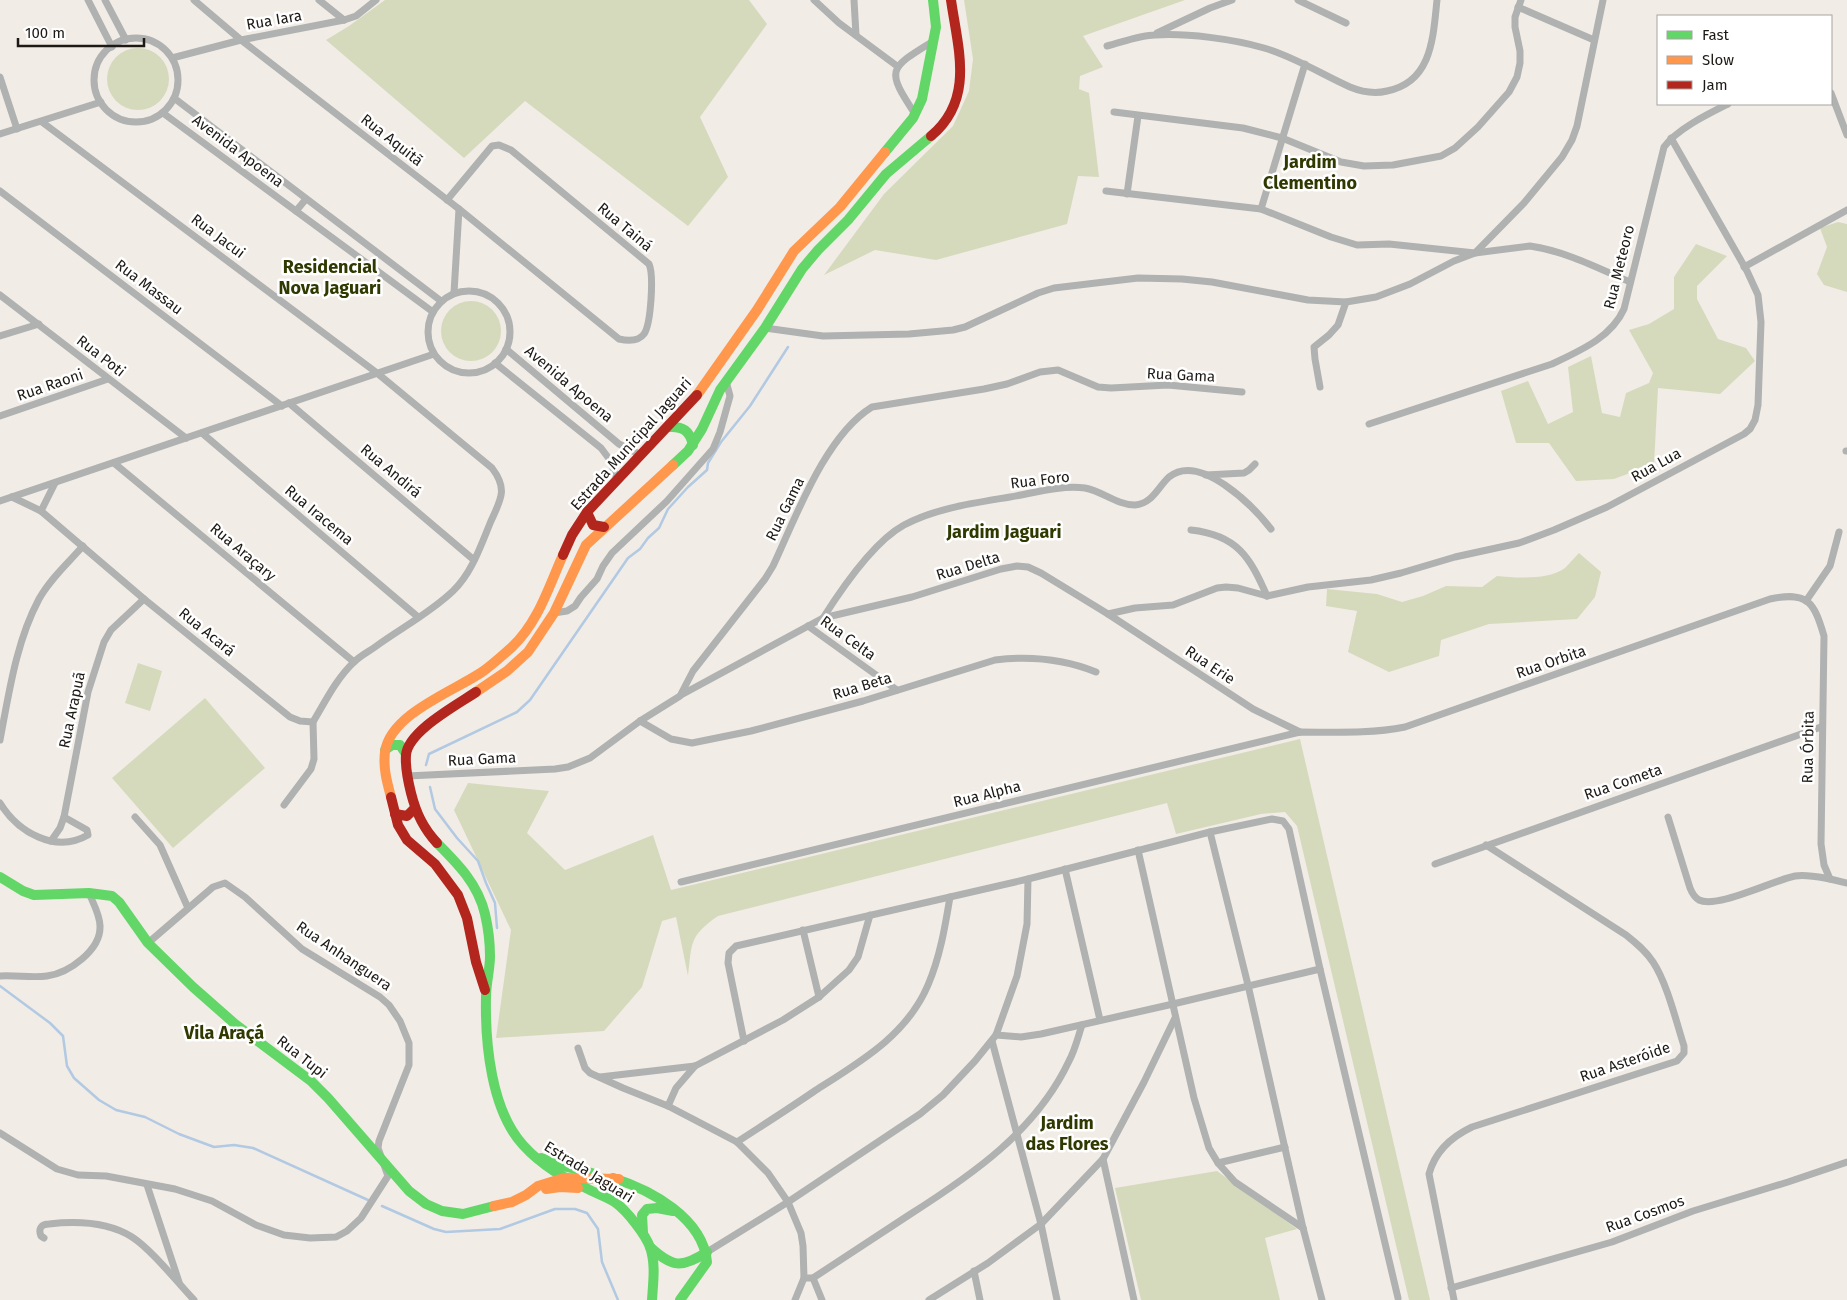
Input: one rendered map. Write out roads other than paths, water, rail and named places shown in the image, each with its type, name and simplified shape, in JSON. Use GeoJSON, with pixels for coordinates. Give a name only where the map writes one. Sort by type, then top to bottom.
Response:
{"type":"FeatureCollection","features":[{"type":"Feature","properties":{"kind":"main road","name":"Estrada Municipal Jaguari"},"geometry":{"type":"LineString","coordinates":[[486,994],[476,962],[467,918],[458,895],[435,864],[407,840],[398,825],[385,779],[385,750],[395,730],[411,714],[483,671],[513,646],[536,616],[572,535],[587,512],[669,427],[702,389],[757,310],[797,247],[840,207],[915,114],[922,99],[928,77],[936,26],[933,0]]}},
{"type":"Feature","properties":{"kind":"main road"},"geometry":{"type":"LineString","coordinates":[[406,754],[420,732],[439,717],[508,671],[528,652],[554,614],[583,549],[604,527],[652,485],[693,445],[726,381],[765,328],[802,269],[848,220],[886,174],[941,128],[958,99],[961,70],[951,0]]}},
{"type":"Feature","properties":{"kind":"main road"},"geometry":{"type":"LineString","coordinates":[[936,26],[944,25],[951,32],[954,60],[961,70]]}},
{"type":"Feature","properties":{"kind":"main road"},"geometry":{"type":"LineString","coordinates":[[787,260],[802,269]]}},
{"type":"Feature","properties":{"kind":"main road"},"geometry":{"type":"LineString","coordinates":[[669,427],[679,426],[687,430],[692,436],[693,445]]}},
{"type":"Feature","properties":{"kind":"main road"},"geometry":{"type":"LineString","coordinates":[[587,512],[593,525],[604,527]]}},
{"type":"Feature","properties":{"kind":"main road"},"geometry":{"type":"LineString","coordinates":[[385,750],[392,745],[400,745],[406,754]]}},
{"type":"Feature","properties":{"kind":"main road","name":"Estrada Municipal Jaguari"},"geometry":{"type":"LineString","coordinates":[[406,754],[407,776],[415,808],[422,824],[430,835],[454,858],[472,881],[486,914],[490,954],[486,994],[486,1038],[492,1074],[504,1114],[521,1143],[533,1156]]}},
{"type":"Feature","properties":{"kind":"main road"},"geometry":{"type":"LineString","coordinates":[[395,814],[406,817],[415,808]]}},
{"type":"Feature","properties":{"kind":"main road","name":"Rua Tupi"},"geometry":{"type":"LineString","coordinates":[[0,877],[23,891],[34,894],[90,892],[106,894],[119,902],[148,943],[193,988],[235,1024],[311,1081],[409,1191],[426,1204],[442,1211],[463,1214],[512,1202],[538,1186],[564,1178],[619,1179]]}},
{"type":"Feature","properties":{"kind":"main road"},"geometry":{"type":"LineString","coordinates":[[533,1156],[567,1167],[619,1179],[658,1198],[689,1224],[700,1237],[708,1257],[705,1266],[680,1300]]}},
{"type":"Feature","properties":{"kind":"main road"},"geometry":{"type":"LineString","coordinates":[[533,1156],[542,1171],[543,1180],[538,1186]]}},
{"type":"Feature","properties":{"kind":"main road","name":"Estrada Jaguari"},"geometry":{"type":"LineString","coordinates":[[533,1156],[564,1178],[623,1207],[643,1233],[650,1247],[654,1276],[652,1300]]}},
{"type":"Feature","properties":{"kind":"main road"},"geometry":{"type":"LineString","coordinates":[[526,1195],[543,1189],[560,1187],[584,1188]]}},
{"type":"Feature","properties":{"kind":"main road"},"geometry":{"type":"LineString","coordinates":[[643,1233],[642,1215],[647,1209],[657,1208],[676,1212]]}},
{"type":"Feature","properties":{"kind":"main road"},"geometry":{"type":"LineString","coordinates":[[650,1247],[662,1259],[677,1266],[687,1264],[707,1252]]}},
{"type":"Feature","properties":{"kind":"street"},"geometry":{"type":"LineString","coordinates":[[88,0],[112,47]]}},
{"type":"Feature","properties":{"kind":"street"},"geometry":{"type":"LineString","coordinates":[[105,0],[126,40]]}},
{"type":"Feature","properties":{"kind":"street","name":"Rua Aquitã"},"geometry":{"type":"LineString","coordinates":[[194,0],[241,40],[459,209]]}},
{"type":"Feature","properties":{"kind":"street"},"geometry":{"type":"LineString","coordinates":[[319,0],[344,20]]}},
{"type":"Feature","properties":{"kind":"street","name":"Rua Iara"},"geometry":{"type":"LineString","coordinates":[[172,58],[241,40],[344,20],[356,16],[376,0]]}},
{"type":"Feature","properties":{"kind":"street"},"geometry":{"type":"LineString","coordinates":[[814,0],[839,23],[897,66]]}},
{"type":"Feature","properties":{"kind":"street"},"geometry":{"type":"LineString","coordinates":[[854,0],[856,35]]}},
{"type":"Feature","properties":{"kind":"street"},"geometry":{"type":"LineString","coordinates":[[1107,46],[1154,34],[1232,0]]}},
{"type":"Feature","properties":{"kind":"street"},"geometry":{"type":"LineString","coordinates":[[1298,0],[1346,23]]}},
{"type":"Feature","properties":{"kind":"street"},"geometry":{"type":"LineString","coordinates":[[1154,34],[1187,36],[1248,44],[1267,49],[1305,64],[1352,88],[1380,93],[1414,80],[1423,67],[1430,51],[1437,0]]}},
{"type":"Feature","properties":{"kind":"street"},"geometry":{"type":"LineString","coordinates":[[765,328],[823,336],[908,334],[953,330],[972,324],[1030,296],[1054,288],[1138,278],[1212,282],[1308,300],[1346,302],[1376,297],[1394,291],[1454,261],[1475,253],[1524,203],[1562,157],[1578,126],[1603,0]]}},
{"type":"Feature","properties":{"kind":"street"},"geometry":{"type":"LineString","coordinates":[[1114,112],[1243,128],[1282,138],[1341,162],[1364,166],[1393,165],[1441,156],[1455,148],[1478,127],[1504,97],[1517,77],[1520,63],[1515,17],[1519,4],[1594,40]]}},
{"type":"Feature","properties":{"kind":"street"},"geometry":{"type":"LineString","coordinates":[[139,39],[152,42],[163,48],[172,58],[177,71],[178,85],[174,98],[163,112],[153,119],[129,122],[113,114],[100,102],[96,91],[94,78],[97,66],[103,55],[112,47],[126,40],[139,39]]}},
{"type":"Feature","properties":{"kind":"street"},"geometry":{"type":"LineString","coordinates":[[915,114],[897,85],[895,73],[897,66],[932,42]]}},
{"type":"Feature","properties":{"kind":"street"},"geometry":{"type":"LineString","coordinates":[[1261,209],[1305,64]]}},
{"type":"Feature","properties":{"kind":"street"},"geometry":{"type":"LineString","coordinates":[[0,77],[17,129]]}},
{"type":"Feature","properties":{"kind":"street"},"geometry":{"type":"LineString","coordinates":[[1832,96],[1847,135]]}},
{"type":"Feature","properties":{"kind":"street","name":"Avenida Apoena"},"geometry":{"type":"LineString","coordinates":[[174,98],[441,301]]}},
{"type":"Feature","properties":{"kind":"street"},"geometry":{"type":"LineString","coordinates":[[0,134],[100,102]]}},
{"type":"Feature","properties":{"kind":"street"},"geometry":{"type":"LineString","coordinates":[[1671,138],[1726,105]]}},
{"type":"Feature","properties":{"kind":"street","name":"Avenida Apoena"},"geometry":{"type":"LineString","coordinates":[[163,112],[433,312]]}},
{"type":"Feature","properties":{"kind":"street"},"geometry":{"type":"LineString","coordinates":[[1127,194],[1138,116]]}},
{"type":"Feature","properties":{"kind":"street","name":"Rua Jacui"},"geometry":{"type":"LineString","coordinates":[[42,122],[378,373]]}},
{"type":"Feature","properties":{"kind":"street","name":"Rua Lua"},"geometry":{"type":"LineString","coordinates":[[1267,596],[1401,574],[1455,558],[1519,543],[1607,507],[1744,434],[1750,429],[1755,420],[1758,405],[1761,322],[1758,294],[1671,138]]}},
{"type":"Feature","properties":{"kind":"street","name":"Rua Meteoro"},"geometry":{"type":"LineString","coordinates":[[1369,424],[1552,364],[1576,352],[1613,327],[1624,309],[1662,152],[1671,138]]}},
{"type":"Feature","properties":{"kind":"street","name":"Rua Tainá"},"geometry":{"type":"LineString","coordinates":[[447,200],[492,146],[499,145],[512,150],[649,264],[652,284],[647,328],[643,335],[628,341],[619,339],[459,209]]}},
{"type":"Feature","properties":{"kind":"street","name":"Rua Massau"},"geometry":{"type":"LineString","coordinates":[[0,191],[286,404]]}},
{"type":"Feature","properties":{"kind":"street"},"geometry":{"type":"LineString","coordinates":[[1106,191],[1261,209],[1331,237],[1357,245],[1389,244],[1475,253],[1530,246],[1539,247],[1630,282]]}},
{"type":"Feature","properties":{"kind":"street"},"geometry":{"type":"LineString","coordinates":[[296,211],[306,198]]}},
{"type":"Feature","properties":{"kind":"street"},"geometry":{"type":"LineString","coordinates":[[454,293],[459,209]]}},
{"type":"Feature","properties":{"kind":"street"},"geometry":{"type":"LineString","coordinates":[[1744,267],[1847,210]]}},
{"type":"Feature","properties":{"kind":"street"},"geometry":{"type":"LineString","coordinates":[[478,292],[490,296],[506,313],[510,325],[510,337],[506,349],[495,363],[485,369],[463,372],[452,369],[442,363],[434,354],[428,333],[429,322],[441,301],[454,293],[478,292]]}},
{"type":"Feature","properties":{"kind":"street","name":"Rua Poti"},"geometry":{"type":"LineString","coordinates":[[0,295],[186,438]]}},
{"type":"Feature","properties":{"kind":"street"},"geometry":{"type":"LineString","coordinates":[[1320,387],[1314,346],[1329,336],[1338,326],[1346,302]]}},
{"type":"Feature","properties":{"kind":"street"},"geometry":{"type":"LineString","coordinates":[[0,336],[39,324]]}},
{"type":"Feature","properties":{"kind":"street","name":"Avenida Apoena"},"geometry":{"type":"LineString","coordinates":[[506,349],[619,444],[640,455]]}},
{"type":"Feature","properties":{"kind":"street"},"geometry":{"type":"LineString","coordinates":[[0,501],[434,354]]}},
{"type":"Feature","properties":{"kind":"street","name":"Avenida Apoena"},"geometry":{"type":"LineString","coordinates":[[495,363],[601,448],[610,460],[617,479]]}},
{"type":"Feature","properties":{"kind":"street","name":"Rua Gama"},"geometry":{"type":"LineString","coordinates":[[407,776],[568,767],[590,758],[680,696],[693,671],[765,579],[773,566],[815,478],[835,444],[845,429],[859,415],[872,407],[984,389],[1007,384],[1040,372],[1058,370],[1098,387],[1168,385],[1242,392]]}},
{"type":"Feature","properties":{"kind":"street"},"geometry":{"type":"LineString","coordinates":[[284,805],[311,769],[314,759],[313,722],[340,679],[354,662],[454,590],[474,560],[501,498],[502,487],[500,478],[492,468],[378,373]]}},
{"type":"Feature","properties":{"kind":"street","name":"Rua Raoni"},"geometry":{"type":"LineString","coordinates":[[0,416],[108,379]]}},
{"type":"Feature","properties":{"kind":"street"},"geometry":{"type":"LineString","coordinates":[[554,614],[568,611],[575,606],[580,597],[597,579],[612,553],[667,501],[713,449],[730,396],[726,381]]}},
{"type":"Feature","properties":{"kind":"street","name":"Rua Andirá"},"geometry":{"type":"LineString","coordinates":[[286,404],[474,560]]}},
{"type":"Feature","properties":{"kind":"street","name":"Rua Iracema"},"geometry":{"type":"LineString","coordinates":[[202,433],[418,617]]}},
{"type":"Feature","properties":{"kind":"street","name":"Rua Araçary"},"geometry":{"type":"LineString","coordinates":[[114,463],[354,662]]}},
{"type":"Feature","properties":{"kind":"street"},"geometry":{"type":"LineString","coordinates":[[1205,475],[1244,473],[1255,464]]}},
{"type":"Feature","properties":{"kind":"street","name":"Rua Foro"},"geometry":{"type":"LineString","coordinates":[[823,618],[846,583],[892,533],[940,510],[1070,488],[1085,488],[1121,502],[1138,504],[1151,498],[1166,480],[1176,472],[1186,470],[1196,471],[1222,483],[1258,512],[1271,529]]}},
{"type":"Feature","properties":{"kind":"street"},"geometry":{"type":"LineString","coordinates":[[41,511],[55,483]]}},
{"type":"Feature","properties":{"kind":"street","name":"Rua Acará"},"geometry":{"type":"LineString","coordinates":[[12,497],[41,511],[144,599],[290,717],[300,721],[313,722]]}},
{"type":"Feature","properties":{"kind":"street"},"geometry":{"type":"LineString","coordinates":[[1191,530],[1219,536],[1236,546],[1246,555],[1267,596]]}},
{"type":"Feature","properties":{"kind":"street"},"geometry":{"type":"LineString","coordinates":[[1806,601],[1830,566],[1839,532]]}},
{"type":"Feature","properties":{"kind":"street"},"geometry":{"type":"LineString","coordinates":[[0,740],[14,670],[30,618],[48,587],[83,546]]}},
{"type":"Feature","properties":{"kind":"street","name":"Rua Delta"},"geometry":{"type":"LineString","coordinates":[[680,696],[823,618],[953,586],[1001,569],[1017,566],[1028,567],[1108,614]]}},
{"type":"Feature","properties":{"kind":"street"},"geometry":{"type":"LineString","coordinates":[[1108,614],[1135,608],[1173,605],[1208,590],[1226,587],[1267,596]]}},
{"type":"Feature","properties":{"kind":"street","name":"Rua Orbita"},"geometry":{"type":"LineString","coordinates":[[1300,732],[1352,733],[1404,727],[1770,599],[1787,596],[1798,597],[1806,601]]}},
{"type":"Feature","properties":{"kind":"street","name":"Rua Arapuã"},"geometry":{"type":"LineString","coordinates":[[51,841],[60,828],[64,817],[88,692],[104,642],[111,630],[144,599]]}},
{"type":"Feature","properties":{"kind":"street","name":"Rua Órbita"},"geometry":{"type":"LineString","coordinates":[[1806,601],[1817,614],[1824,636],[1821,727],[1821,844],[1824,865],[1830,879]]}},
{"type":"Feature","properties":{"kind":"street","name":"Rua Erie"},"geometry":{"type":"LineString","coordinates":[[1108,614],[1253,709],[1300,732]]}},
{"type":"Feature","properties":{"kind":"street","name":"Rua Celta"},"geometry":{"type":"LineString","coordinates":[[808,626],[897,690]]}},
{"type":"Feature","properties":{"kind":"street","name":"Rua Beta"},"geometry":{"type":"LineString","coordinates":[[640,722],[671,739],[692,743],[751,731],[864,701],[995,660],[1015,658],[1045,660],[1078,665],[1096,672]]}},
{"type":"Feature","properties":{"kind":"street","name":"Rua Cometa"},"geometry":{"type":"LineString","coordinates":[[1435,864],[1486,844],[1821,727]]}},
{"type":"Feature","properties":{"kind":"street","name":"Rua Alpha"},"geometry":{"type":"LineString","coordinates":[[681,882],[1300,732]]}},
{"type":"Feature","properties":{"kind":"street"},"geometry":{"type":"LineString","coordinates":[[0,803],[18,824],[31,835],[51,841],[68,841],[86,837],[89,834],[87,830],[64,817]]}},
{"type":"Feature","properties":{"kind":"street"},"geometry":{"type":"LineString","coordinates":[[135,817],[160,846],[188,908]]}},
{"type":"Feature","properties":{"kind":"street"},"geometry":{"type":"LineString","coordinates":[[1668,817],[1690,888],[1694,896],[1700,900],[1715,901],[1736,896],[1796,875],[1847,883]]}},
{"type":"Feature","properties":{"kind":"street"},"geometry":{"type":"LineString","coordinates":[[744,1041],[728,962],[729,953],[736,946],[1028,879],[1210,832],[1272,819],[1283,821],[1286,824],[1398,1298]]}},
{"type":"Feature","properties":{"kind":"street"},"geometry":{"type":"LineString","coordinates":[[1210,832],[1322,1300]]}},
{"type":"Feature","properties":{"kind":"street","name":"Rua Asteróide"},"geometry":{"type":"LineString","coordinates":[[1454,1300],[1429,1174],[1435,1157],[1448,1142],[1459,1133],[1472,1127],[1677,1061],[1684,1053],[1684,1046],[1660,974],[1653,962],[1639,946],[1626,935],[1486,844]]}},
{"type":"Feature","properties":{"kind":"street"},"geometry":{"type":"LineString","coordinates":[[1138,850],[1175,1018],[1208,1148],[1235,1182],[1304,1228]]}},
{"type":"Feature","properties":{"kind":"street"},"geometry":{"type":"LineString","coordinates":[[1065,869],[1100,1020]]}},
{"type":"Feature","properties":{"kind":"street"},"geometry":{"type":"LineString","coordinates":[[707,1252],[788,1202],[920,1114],[960,1079],[994,1038],[1017,976],[1027,924],[1028,879]]}},
{"type":"Feature","properties":{"kind":"street","name":"Rua Anhanguera"},"geometry":{"type":"LineString","coordinates":[[0,1134],[57,1169],[78,1174],[106,1176],[175,1188],[212,1201],[256,1225],[284,1235],[326,1239],[336,1237],[347,1231],[361,1218],[388,1176],[378,1148],[379,1141],[409,1065],[410,1051],[406,1034],[389,1005],[373,991],[302,948],[230,885],[220,884],[213,887],[148,943]]}},
{"type":"Feature","properties":{"kind":"street"},"geometry":{"type":"LineString","coordinates":[[0,976],[46,976],[59,972],[80,961],[94,946],[100,932],[100,918],[90,892]]}},
{"type":"Feature","properties":{"kind":"street"},"geometry":{"type":"LineString","coordinates":[[737,1142],[856,1065],[893,1036],[917,1006],[928,985],[942,947],[950,897]]}},
{"type":"Feature","properties":{"kind":"street"},"geometry":{"type":"LineString","coordinates":[[599,1077],[695,1066],[783,1020],[819,997],[849,970],[858,957],[870,915]]}},
{"type":"Feature","properties":{"kind":"street"},"geometry":{"type":"LineString","coordinates":[[803,930],[819,997]]}},
{"type":"Feature","properties":{"kind":"street"},"geometry":{"type":"LineString","coordinates":[[994,1038],[1021,1037],[1082,1025],[1320,968]]}},
{"type":"Feature","properties":{"kind":"street"},"geometry":{"type":"LineString","coordinates":[[929,1300],[1008,1250],[1042,1224],[1103,1159],[1132,1107],[1175,1018]]}},
{"type":"Feature","properties":{"kind":"street"},"geometry":{"type":"LineString","coordinates":[[804,1278],[813,1278],[970,1175],[993,1157],[1016,1134],[1054,1087],[1070,1061],[1082,1025]]}},
{"type":"Feature","properties":{"kind":"street"},"geometry":{"type":"LineString","coordinates":[[994,1038],[1016,1134],[1042,1224],[1057,1300]]}},
{"type":"Feature","properties":{"kind":"street"},"geometry":{"type":"LineString","coordinates":[[578,1048],[586,1070],[623,1088],[668,1106],[737,1142],[768,1173],[788,1202],[801,1233],[804,1278],[795,1300]]}},
{"type":"Feature","properties":{"kind":"street"},"geometry":{"type":"LineString","coordinates":[[668,1106],[676,1088],[695,1066]]}},
{"type":"Feature","properties":{"kind":"street"},"geometry":{"type":"LineString","coordinates":[[1218,1163],[1285,1147]]}},
{"type":"Feature","properties":{"kind":"street"},"geometry":{"type":"LineString","coordinates":[[1103,1159],[1134,1300]]}},
{"type":"Feature","properties":{"kind":"street","name":"Rua Cosmos"},"geometry":{"type":"LineString","coordinates":[[1451,1288],[1612,1242],[1694,1211],[1847,1162]]}},
{"type":"Feature","properties":{"kind":"street"},"geometry":{"type":"LineString","coordinates":[[147,1184],[180,1285]]}},
{"type":"Feature","properties":{"kind":"street"},"geometry":{"type":"LineString","coordinates":[[44,1238],[39,1232],[40,1227],[47,1224],[102,1225],[133,1238],[147,1250],[194,1300]]}},
{"type":"Feature","properties":{"kind":"street"},"geometry":{"type":"LineString","coordinates":[[974,1271],[980,1300]]}},
{"type":"Feature","properties":{"kind":"street"},"geometry":{"type":"LineString","coordinates":[[813,1278],[822,1300]]}},
{"type":"Feature","properties":{"kind":"waterway"},"geometry":{"type":"LineString","coordinates":[[426,765],[429,754],[517,712],[530,700],[628,558],[640,549],[659,528],[668,509],[707,470],[708,463],[721,442],[750,406],[788,347]]}},
{"type":"Feature","properties":{"kind":"waterway"},"geometry":{"type":"LineString","coordinates":[[430,787],[435,809],[457,838],[478,861],[495,903],[497,928]]}},
{"type":"Feature","properties":{"kind":"waterway"},"geometry":{"type":"LineString","coordinates":[[0,986],[50,1023],[63,1036],[67,1066],[74,1078],[99,1100],[116,1110],[145,1117],[179,1134],[214,1147],[234,1145],[253,1148],[368,1200]]}},
{"type":"Feature","properties":{"kind":"waterway"},"geometry":{"type":"LineString","coordinates":[[382,1206],[434,1229],[446,1232],[500,1229],[555,1209],[575,1209],[587,1213],[598,1229],[602,1262],[618,1300]]}},
{"type":"Feature","properties":{"kind":"district","name":"Jardim Clementino"},"geometry":{"type":"Point","coordinates":[1310,172]}},
{"type":"Feature","properties":{"kind":"district","name":"Residencial Nova Jaguari"},"geometry":{"type":"Point","coordinates":[330,277]}},
{"type":"Feature","properties":{"kind":"district","name":"Jardim Jaguari"},"geometry":{"type":"Point","coordinates":[1004,532]}},
{"type":"Feature","properties":{"kind":"district","name":"Vila Araçá"},"geometry":{"type":"Point","coordinates":[224,1033]}},
{"type":"Feature","properties":{"kind":"district","name":"Jardim das Flores"},"geometry":{"type":"Point","coordinates":[1067,1133]}}]}
